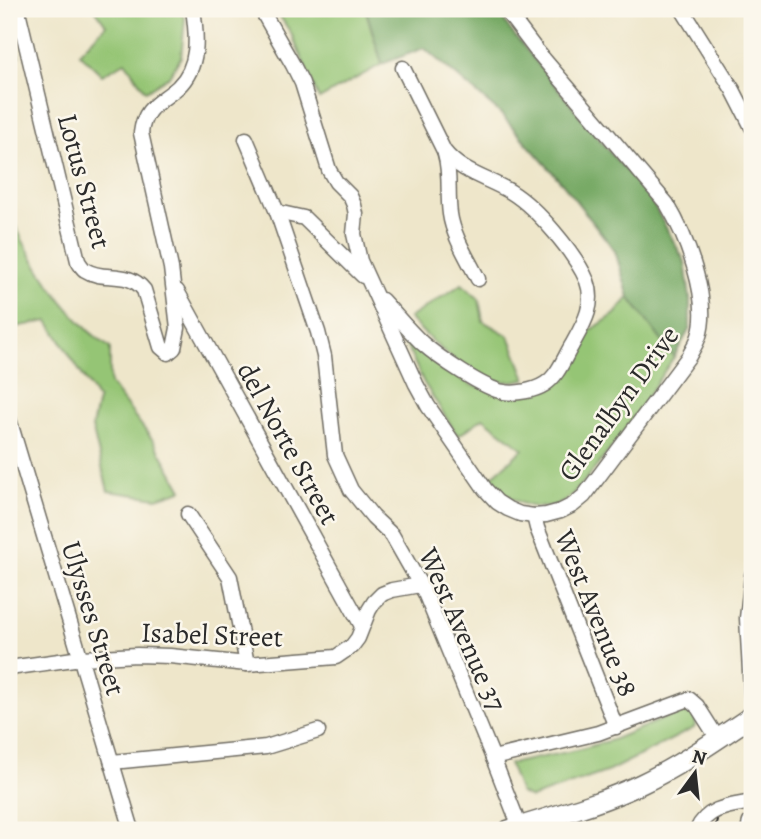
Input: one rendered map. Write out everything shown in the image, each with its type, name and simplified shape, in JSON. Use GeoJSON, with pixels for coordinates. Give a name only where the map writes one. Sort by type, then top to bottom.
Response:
{"type":"FeatureCollection","features":[{"type":"Feature","properties":{"kind":"main road"},"geometry":{"type":"LineString","coordinates":[[516,829],[604,800],[640,784],[718,740],[752,716]]}},
{"type":"Feature","properties":{"kind":"main road"},"geometry":{"type":"LineString","coordinates":[[751,830],[752,824]]}},
{"type":"Feature","properties":{"kind":"street"},"geometry":{"type":"LineString","coordinates":[[173,283],[141,133],[146,113],[178,87],[192,67],[197,34],[193,9]]}},
{"type":"Feature","properties":{"kind":"street"},"geometry":{"type":"LineString","coordinates":[[261,9],[302,83],[329,170],[354,205],[354,234],[360,261],[422,395],[485,489],[497,502],[520,514],[534,516]]}},
{"type":"Feature","properties":{"kind":"street","name":"Glenalbyn Drive"},"geometry":{"type":"LineString","coordinates":[[505,9],[536,50],[667,204],[688,246],[694,265],[702,323],[699,337],[689,356],[584,496],[561,511],[546,516],[534,516]]}},
{"type":"Feature","properties":{"kind":"street"},"geometry":{"type":"LineString","coordinates":[[682,9],[737,97],[752,127]]}},
{"type":"Feature","properties":{"kind":"street","name":"Lotus Street"},"geometry":{"type":"LineString","coordinates":[[18,14],[78,261],[84,270],[132,279],[139,283],[144,290],[161,347],[168,353],[174,348],[178,328],[173,283]]}},
{"type":"Feature","properties":{"kind":"street"},"geometry":{"type":"LineString","coordinates":[[277,212],[304,218],[370,283],[420,341],[438,356],[492,389],[516,393],[538,388],[553,378],[590,307],[588,284],[584,274],[569,251],[528,205],[514,194],[461,168],[451,160],[403,68]]}},
{"type":"Feature","properties":{"kind":"street","name":"West Avenue 37"},"geometry":{"type":"LineString","coordinates":[[247,139],[277,212],[321,344],[335,455],[351,490],[392,535],[420,585],[493,758],[516,829]]}},
{"type":"Feature","properties":{"kind":"street"},"geometry":{"type":"LineString","coordinates":[[444,151],[450,176],[450,216],[453,228],[478,279]]}},
{"type":"Feature","properties":{"kind":"street","name":"del Norte Street"},"geometry":{"type":"LineString","coordinates":[[173,283],[362,626]]}},
{"type":"Feature","properties":{"kind":"street","name":"Ulysses Street"},"geometry":{"type":"LineString","coordinates":[[9,419],[132,830]]}},
{"type":"Feature","properties":{"kind":"street"},"geometry":{"type":"LineString","coordinates":[[188,514],[230,577],[247,664]]}},
{"type":"Feature","properties":{"kind":"street","name":"West Avenue 38"},"geometry":{"type":"LineString","coordinates":[[534,516],[616,727]]}},
{"type":"Feature","properties":{"kind":"street"},"geometry":{"type":"LineString","coordinates":[[752,575],[747,618],[752,708]]}},
{"type":"Feature","properties":{"kind":"street","name":"Isabel Street"},"geometry":{"type":"LineString","coordinates":[[9,668],[81,658],[137,655],[247,664],[336,657],[345,653],[358,638],[374,602],[382,594],[420,585]]}},
{"type":"Feature","properties":{"kind":"street"},"geometry":{"type":"LineString","coordinates":[[493,758],[598,733],[689,699],[697,706],[718,740]]}},
{"type":"Feature","properties":{"kind":"street"},"geometry":{"type":"LineString","coordinates":[[112,762],[266,747],[318,732]]}},
{"type":"Feature","properties":{"kind":"street"},"geometry":{"type":"LineString","coordinates":[[697,830],[709,813],[720,808],[752,802]]}},
{"type":"Feature","properties":{"kind":"green space"},"geometry":{"type":"Polygon","coordinates":[[[95,9],[179,9],[185,19],[181,57],[169,76],[146,91],[125,62],[102,75],[79,53],[106,25],[95,9]]]}},
{"type":"Feature","properties":{"kind":"green space"},"geometry":{"type":"Polygon","coordinates":[[[275,9],[370,9],[366,11],[382,64],[319,99],[291,33],[275,9]]]}},
{"type":"Feature","properties":{"kind":"green space"},"geometry":{"type":"Polygon","coordinates":[[[496,9],[618,162],[646,191],[685,262],[690,298],[690,328],[674,357],[629,297],[615,251],[563,184],[501,114],[424,48],[382,64],[366,10],[496,9]]]}},
{"type":"Feature","properties":{"kind":"green space"},"geometry":{"type":"Polygon","coordinates":[[[12,27],[19,57],[9,60],[9,28],[12,27]]]}},
{"type":"Feature","properties":{"kind":"green space"},"geometry":{"type":"Polygon","coordinates":[[[9,209],[31,256],[51,287],[88,330],[110,348],[110,384],[155,443],[182,490],[157,498],[108,491],[92,427],[98,400],[48,321],[9,328],[9,209]]]}},
{"type":"Feature","properties":{"kind":"green space"},"geometry":{"type":"Polygon","coordinates":[[[462,284],[479,299],[483,321],[509,336],[526,379],[501,382],[473,372],[439,347],[409,318],[462,284]]]}},
{"type":"Feature","properties":{"kind":"green space"},"geometry":{"type":"Polygon","coordinates":[[[629,297],[674,357],[629,424],[592,472],[562,503],[548,507],[520,503],[488,480],[523,449],[483,418],[458,436],[424,383],[397,325],[426,356],[473,386],[550,389],[567,371],[587,333],[615,314],[629,297]]]}},
{"type":"Feature","properties":{"kind":"green space"},"geometry":{"type":"Polygon","coordinates":[[[690,709],[695,718],[694,728],[609,771],[531,798],[520,793],[509,764],[612,740],[690,709]]]}},
{"type":"Feature","properties":{"kind":"tram line"},"geometry":{"type":"LineString","coordinates":[[714,830],[717,820]]}}]}
